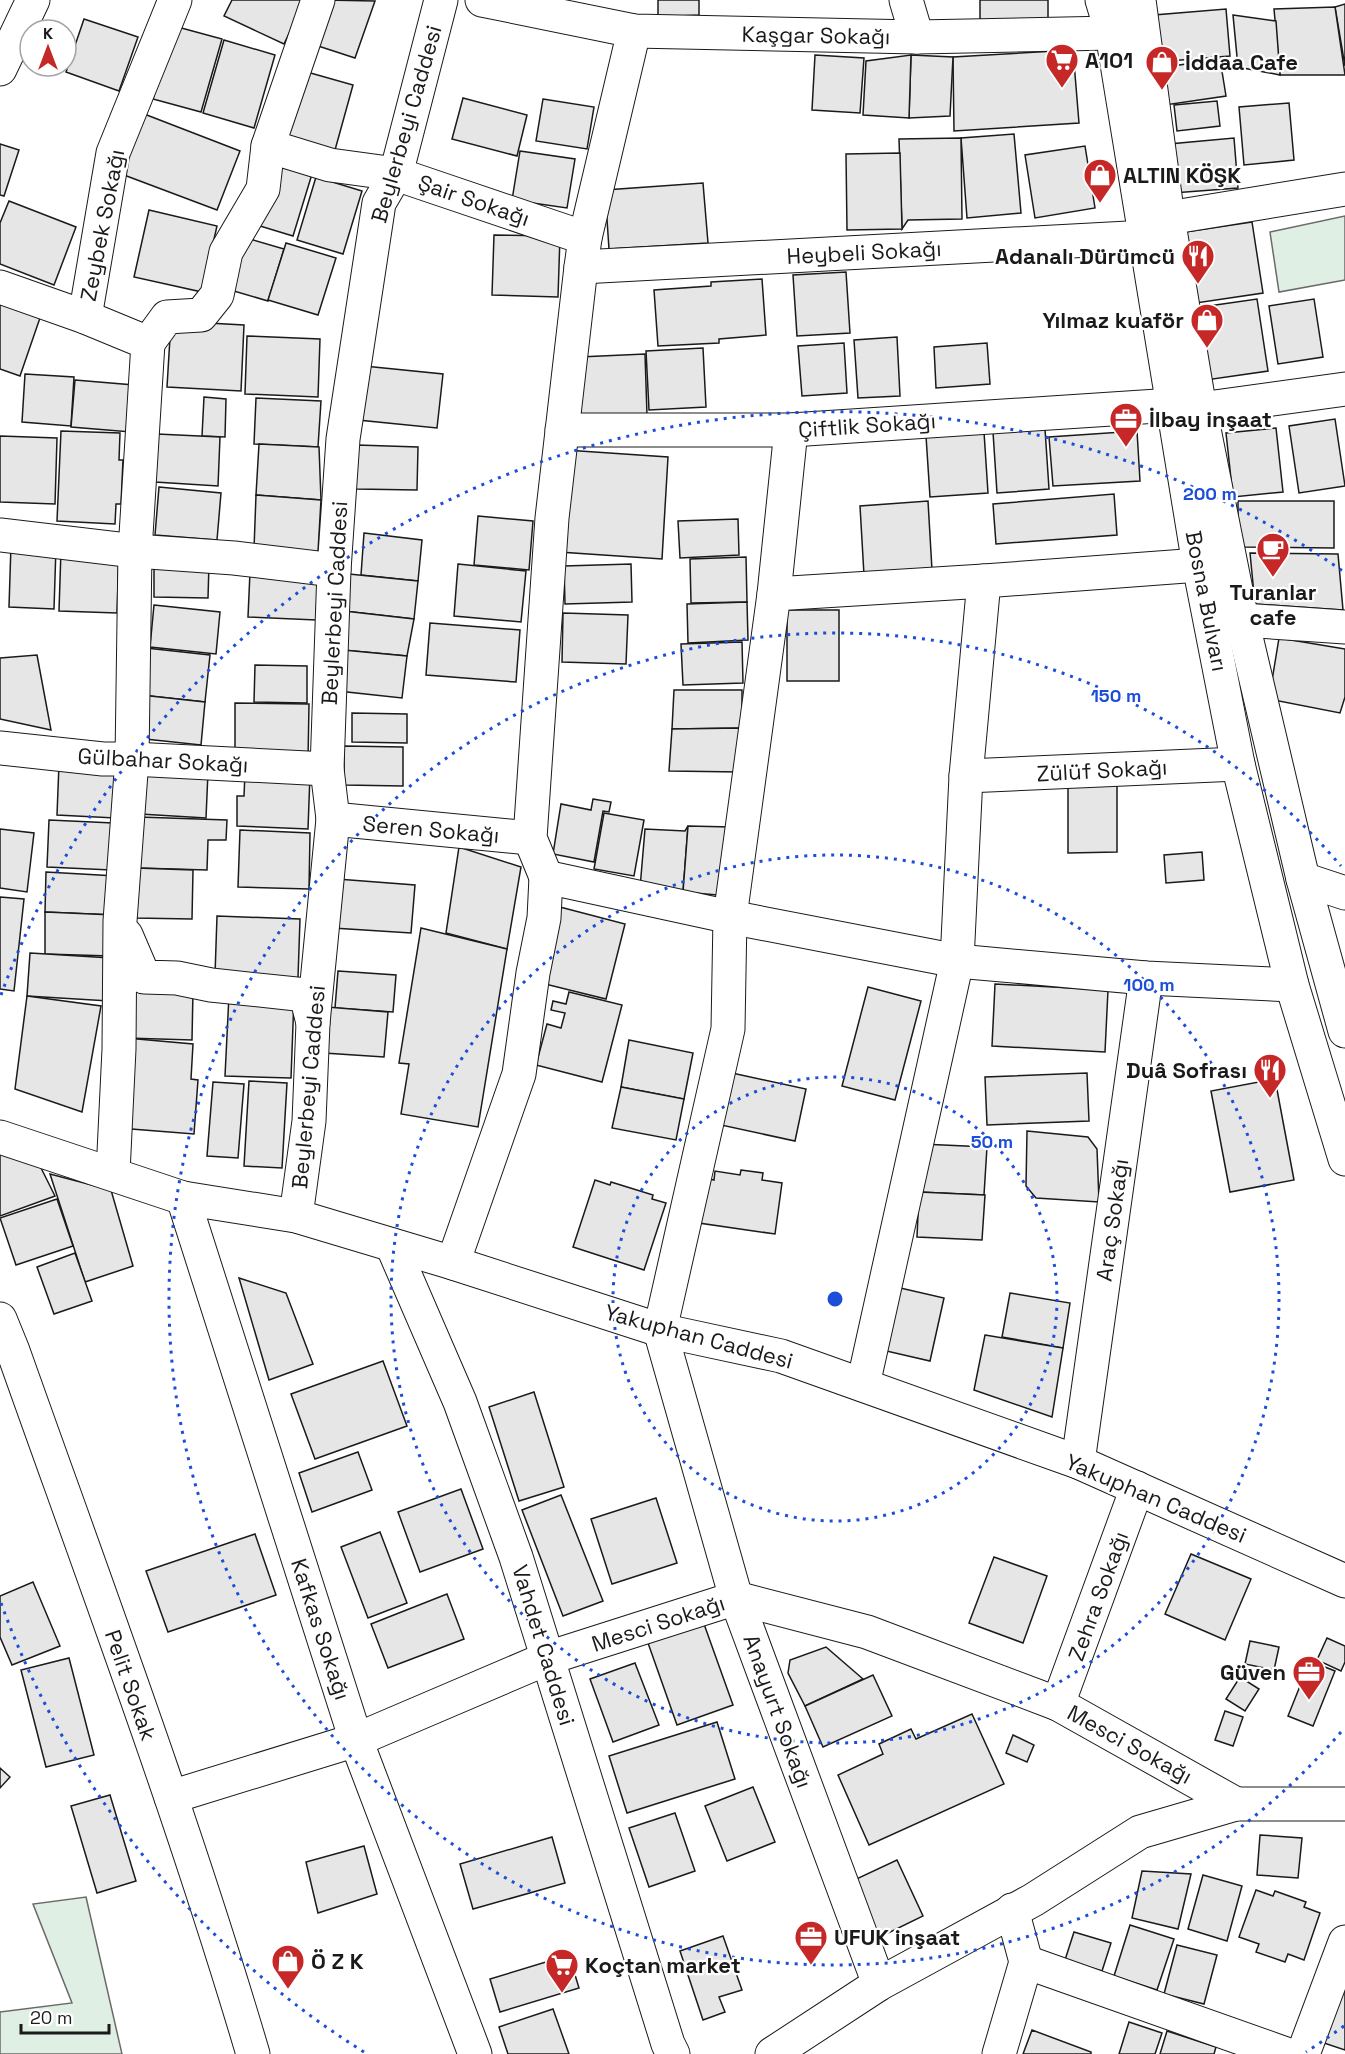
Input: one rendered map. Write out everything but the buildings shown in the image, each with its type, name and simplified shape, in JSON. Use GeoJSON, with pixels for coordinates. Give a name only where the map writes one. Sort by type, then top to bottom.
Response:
{"type":"FeatureCollection","features":[{"type":"Feature","properties":{"kind":"street"},"geometry":{"type":"LineString","coordinates":[[0,69],[33,0]]}},
{"type":"Feature","properties":{"kind":"street","name":"Zeybek Sokağı"},"geometry":{"type":"LineString","coordinates":[[84,317],[112,153],[176,0]]}},
{"type":"Feature","properties":{"kind":"street"},"geometry":{"type":"LineString","coordinates":[[113,1173],[119,1049],[120,921],[132,759],[135,552],[148,344],[167,317],[201,315],[217,295],[226,252],[263,189],[268,146],[318,0]]}},
{"type":"Feature","properties":{"kind":"street","name":"Beylerbeyi Caddesi"},"geometry":{"type":"LineString","coordinates":[[296,1216],[309,1121],[314,1023],[333,819],[327,769],[334,570],[343,439],[379,203],[396,174],[441,0]]}},
{"type":"Feature","properties":{"kind":"street","name":"Kaşgar Sokağı"},"geometry":{"type":"LineString","coordinates":[[482,0],[634,32],[917,37],[1112,33]]}},
{"type":"Feature","properties":{"kind":"street"},"geometry":{"type":"LineString","coordinates":[[906,0],[917,37]]}},
{"type":"Feature","properties":{"kind":"street","name":"Bosna Bulvarı"},"geometry":{"type":"LineString","coordinates":[[1102,0],[1112,33],[1157,227],[1186,407],[1199,565],[1238,764],[1292,985],[1345,1159]]}},
{"type":"Feature","properties":{"kind":"street"},"geometry":{"type":"LineString","coordinates":[[1112,33],[1138,0]]}},
{"type":"Feature","properties":{"kind":"street","name":"Bosna Bulvarı"},"geometry":{"type":"LineString","coordinates":[[1138,0],[1157,227]]}},
{"type":"Feature","properties":{"kind":"street"},"geometry":{"type":"LineString","coordinates":[[453,1263],[519,1074],[533,973],[544,918],[546,877],[530,838],[551,529],[583,252],[634,32]]}},
{"type":"Feature","properties":{"kind":"street","name":"Şair Sokağı"},"geometry":{"type":"LineString","coordinates":[[268,146],[330,165],[396,174],[583,252]]}},
{"type":"Feature","properties":{"kind":"street","name":"Heybeli Sokağı"},"geometry":{"type":"LineString","coordinates":[[583,252],[1157,227],[1345,189]]}},
{"type":"Feature","properties":{"kind":"street"},"geometry":{"type":"LineString","coordinates":[[0,287],[84,317],[148,344]]}},
{"type":"Feature","properties":{"kind":"street","name":"Çiftlik Sokağı"},"geometry":{"type":"LineString","coordinates":[[562,430],[791,430],[1186,407],[1345,389]]}},
{"type":"Feature","properties":{"kind":"street","name":"Bosna Bulvarı"},"geometry":{"type":"LineString","coordinates":[[1186,407],[1242,620],[1303,879],[1345,1031]]}},
{"type":"Feature","properties":{"kind":"street"},"geometry":{"type":"LineString","coordinates":[[660,1330],[728,1029],[730,917],[774,594],[791,430]]}},
{"type":"Feature","properties":{"kind":"street"},"geometry":{"type":"LineString","coordinates":[[0,535],[135,552],[234,558],[334,570]]}},
{"type":"Feature","properties":{"kind":"street"},"geometry":{"type":"LineString","coordinates":[[774,594],[1199,565]]}},
{"type":"Feature","properties":{"kind":"street"},"geometry":{"type":"LineString","coordinates":[[863,1384],[957,961],[966,776],[984,581]]}},
{"type":"Feature","properties":{"kind":"street"},"geometry":{"type":"LineString","coordinates":[[1242,620],[1345,627]]}},
{"type":"Feature","properties":{"kind":"street","name":"Gülbahar Sokağı"},"geometry":{"type":"LineString","coordinates":[[0,748],[103,759],[327,769]]}},
{"type":"Feature","properties":{"kind":"street","name":"Zülüf Sokağı"},"geometry":{"type":"LineString","coordinates":[[966,776],[1238,764]]}},
{"type":"Feature","properties":{"kind":"street","name":"Seren Sokağı"},"geometry":{"type":"LineString","coordinates":[[333,819],[530,838]]}},
{"type":"Feature","properties":{"kind":"street"},"geometry":{"type":"LineString","coordinates":[[546,877],[730,917],[957,961],[1146,978],[1292,985]]}},
{"type":"Feature","properties":{"kind":"street"},"geometry":{"type":"LineString","coordinates":[[1303,879],[1345,893]]}},
{"type":"Feature","properties":{"kind":"street"},"geometry":{"type":"LineString","coordinates":[[120,921],[144,977],[177,978],[211,985],[306,995],[314,1023]]}},
{"type":"Feature","properties":{"kind":"street","name":"Araç Sokağı"},"geometry":{"type":"LineString","coordinates":[[1078,1462],[1146,978]]}},
{"type":"Feature","properties":{"kind":"street","name":"Yakuphan Caddesi"},"geometry":{"type":"LineString","coordinates":[[0,1137],[183,1198],[296,1216],[453,1263],[660,1330],[782,1356],[1078,1462],[1345,1581]]}},
{"type":"Feature","properties":{"kind":"street","name":"Kafkas Sokağı"},"geometry":{"type":"LineString","coordinates":[[183,1198],[356,1740],[475,2054]]}},
{"type":"Feature","properties":{"kind":"street","name":"Vahdet Caddesi"},"geometry":{"type":"LineString","coordinates":[[392,1245],[460,1402],[516,1557],[673,2054]]}},
{"type":"Feature","properties":{"kind":"street","name":"Pelit Sokak"},"geometry":{"type":"LineString","coordinates":[[0,1319],[7,1352],[171,1797],[231,1979],[253,2054]]}},
{"type":"Feature","properties":{"kind":"street","name":"Anayurt Sokağı"},"geometry":{"type":"LineString","coordinates":[[660,1330],[736,1598],[879,1984]]}},
{"type":"Feature","properties":{"kind":"street","name":"Zehra Sokağı"},"geometry":{"type":"LineString","coordinates":[[1058,1704],[1137,1488]]}},
{"type":"Feature","properties":{"kind":"street","name":"Mesci Sokağı"},"geometry":{"type":"LineString","coordinates":[[171,1797],[356,1740],[548,1658],[736,1598],[867,1632],[1058,1704],[1236,1804]]}},
{"type":"Feature","properties":{"kind":"street"},"geometry":{"type":"LineString","coordinates":[[772,2054],[879,1984],[1033,1900],[1140,1832],[1236,1804],[1345,1804]]}},
{"type":"Feature","properties":{"kind":"street"},"geometry":{"type":"LineString","coordinates":[[999,2054],[1026,1962],[1012,1910]]}},
{"type":"Feature","properties":{"kind":"street"},"geometry":{"type":"LineString","coordinates":[[1303,2054],[1345,1942]]}},
{"type":"Feature","properties":{"kind":"street"},"geometry":{"type":"LineString","coordinates":[[1026,1962],[1286,2054]]}},
{"type":"Feature","properties":{"kind":"green space"},"geometry":{"type":"Polygon","coordinates":[[[1345,216],[1345,280],[1279,292],[1270,232],[1345,216]]]}},
{"type":"Feature","properties":{"kind":"green space"},"geometry":{"type":"Polygon","coordinates":[[[86,1897],[122,2054],[0,2054],[0,2012],[72,2003],[33,1904],[86,1897]]]}},
{"type":"Feature","properties":{"kind":"place","name":"A101"},"geometry":{"type":"Point","coordinates":[1062,89]}},
{"type":"Feature","properties":{"kind":"place","name":"İddaa Cafe"},"geometry":{"type":"Point","coordinates":[1162,91]}},
{"type":"Feature","properties":{"kind":"place","name":"ALTIN KÖŞK"},"geometry":{"type":"Point","coordinates":[1100,204]}},
{"type":"Feature","properties":{"kind":"place","name":"Adanalı Dürümcü"},"geometry":{"type":"Point","coordinates":[1198,285]}},
{"type":"Feature","properties":{"kind":"place","name":"Yılmaz kuaför"},"geometry":{"type":"Point","coordinates":[1207,349]}},
{"type":"Feature","properties":{"kind":"place","name":"İlbay inşaat"},"geometry":{"type":"Point","coordinates":[1126,448]}},
{"type":"Feature","properties":{"kind":"place","name":"Turanlar cafe"},"geometry":{"type":"Point","coordinates":[1273,578]}},
{"type":"Feature","properties":{"kind":"place","name":"Duâ Sofrası"},"geometry":{"type":"Point","coordinates":[1270,1099]}},
{"type":"Feature","properties":{"kind":"place","name":"Güven"},"geometry":{"type":"Point","coordinates":[1309,1701]}},
{"type":"Feature","properties":{"kind":"place","name":"UFUK inşaat"},"geometry":{"type":"Point","coordinates":[811,1966]}},
{"type":"Feature","properties":{"kind":"place","name":"Ö Z K"},"geometry":{"type":"Point","coordinates":[288,1990]}},
{"type":"Feature","properties":{"kind":"place","name":"Koçtan market"},"geometry":{"type":"Point","coordinates":[562,1994]}}]}
